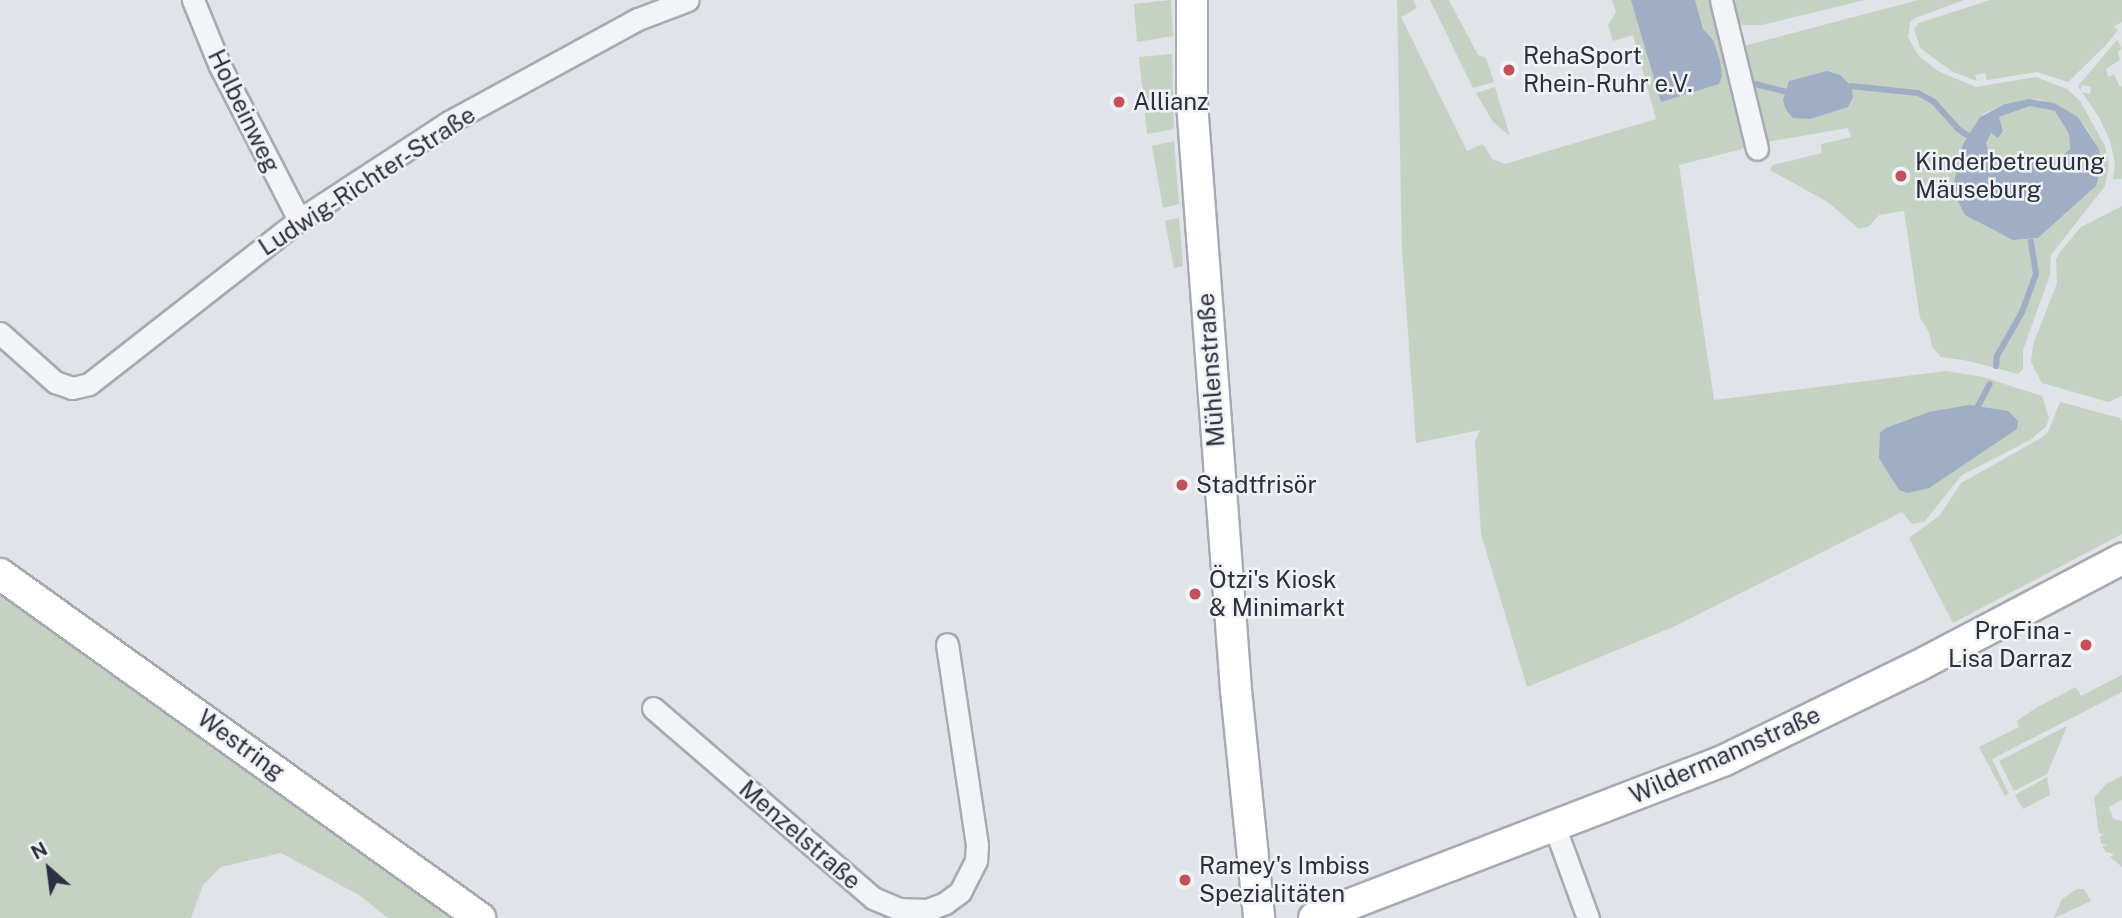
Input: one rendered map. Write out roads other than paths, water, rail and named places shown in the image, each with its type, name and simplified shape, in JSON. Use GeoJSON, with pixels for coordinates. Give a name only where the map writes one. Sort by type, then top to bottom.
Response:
{"type":"FeatureCollection","features":[{"type":"Feature","properties":{"kind":"main road","name":"Mühlenstraße"},"geometry":{"type":"LineString","coordinates":[[1192,0],[1192,116],[1236,690],[1259,918]]}},
{"type":"Feature","properties":{"kind":"main road","name":"Wildermannstraße"},"geometry":{"type":"LineString","coordinates":[[1314,918],[1555,828],[1725,760],[1916,667],[2122,559]]}},
{"type":"Feature","properties":{"kind":"main road","name":"Westring"},"geometry":{"type":"LineString","coordinates":[[0,574],[480,918]]}},
{"type":"Feature","properties":{"kind":"main road","name":"Mühlenstraße"},"geometry":{"type":"LineString","coordinates":[[1244,918],[1255,864]]}},
{"type":"Feature","properties":{"kind":"street","name":"Holbeinweg"},"geometry":{"type":"LineString","coordinates":[[193,0],[220,65],[299,220]]}},
{"type":"Feature","properties":{"kind":"street","name":"Ludwig-Richter-Straße"},"geometry":{"type":"LineString","coordinates":[[0,333],[55,382],[72,388],[89,384],[299,220],[449,122],[638,19],[688,0]]}},
{"type":"Feature","properties":{"kind":"street"},"geometry":{"type":"LineString","coordinates":[[1721,0],[1757,149]]}},
{"type":"Feature","properties":{"kind":"street","name":"Menzelstraße"},"geometry":{"type":"LineString","coordinates":[[653,708],[873,898],[899,909],[928,910],[953,899],[965,886],[974,870],[977,853],[947,644]]}},
{"type":"Feature","properties":{"kind":"street"},"geometry":{"type":"LineString","coordinates":[[1555,828],[1588,918]]}},
{"type":"Feature","properties":{"kind":"water"},"geometry":{"type":"Polygon","coordinates":[[[1631,0],[1695,0],[1703,29],[1713,40],[1720,61],[1722,76],[1719,84],[1661,102],[1631,0]]]}},
{"type":"Feature","properties":{"kind":"water"},"geometry":{"type":"Polygon","coordinates":[[[1827,71],[1840,75],[1851,86],[1853,97],[1848,107],[1810,119],[1793,118],[1786,110],[1783,100],[1789,81],[1827,71]]]}},
{"type":"Feature","properties":{"kind":"water"},"geometry":{"type":"Polygon","coordinates":[[[2029,99],[2054,103],[2078,117],[2099,149],[2101,166],[2096,186],[2038,238],[2013,240],[1965,215],[1957,199],[1954,182],[1963,144],[1980,117],[2005,104],[2029,99]],[[2030,106],[1999,117],[2003,131],[1998,138],[1991,133],[1986,143],[1991,162],[2000,168],[2059,159],[2070,149],[2069,134],[2055,111],[2030,106]]]}},
{"type":"Feature","properties":{"kind":"water"},"geometry":{"type":"Polygon","coordinates":[[[1969,405],[2008,411],[2018,421],[2017,429],[1929,488],[1908,493],[1899,490],[1879,458],[1880,433],[1886,428],[1929,412],[1969,405]]]}},
{"type":"Feature","properties":{"kind":"waterway"},"geometry":{"type":"LineString","coordinates":[[1755,84],[1784,91]]}},
{"type":"Feature","properties":{"kind":"waterway"},"geometry":{"type":"LineString","coordinates":[[1851,86],[1918,93],[1934,102],[1958,129],[1967,135]]}},
{"type":"Feature","properties":{"kind":"waterway"},"geometry":{"type":"LineString","coordinates":[[1996,366],[1997,356],[2022,312],[2036,274],[2031,241]]}},
{"type":"Feature","properties":{"kind":"waterway"},"geometry":{"type":"LineString","coordinates":[[1977,408],[1990,384]]}},
{"type":"Feature","properties":{"kind":"place","name":"RehaSport Rhein-Ruhr e.V."},"geometry":{"type":"Point","coordinates":[1509,70]}},
{"type":"Feature","properties":{"kind":"place","name":"Allianz"},"geometry":{"type":"Point","coordinates":[1119,102]}},
{"type":"Feature","properties":{"kind":"place","name":"Kinderbetreuung Mäuseburg"},"geometry":{"type":"Point","coordinates":[1901,176]}},
{"type":"Feature","properties":{"kind":"place","name":"Stadtfrisör"},"geometry":{"type":"Point","coordinates":[1182,485]}},
{"type":"Feature","properties":{"kind":"place","name":"Ötzi's Kiosk & Minimarkt"},"geometry":{"type":"Point","coordinates":[1195,594]}},
{"type":"Feature","properties":{"kind":"place","name":"ProFina - Lisa Darraz"},"geometry":{"type":"Point","coordinates":[2086,645]}},
{"type":"Feature","properties":{"kind":"place","name":"Ramey's Imbiss Spezialitäten"},"geometry":{"type":"Point","coordinates":[1185,880]}}]}
